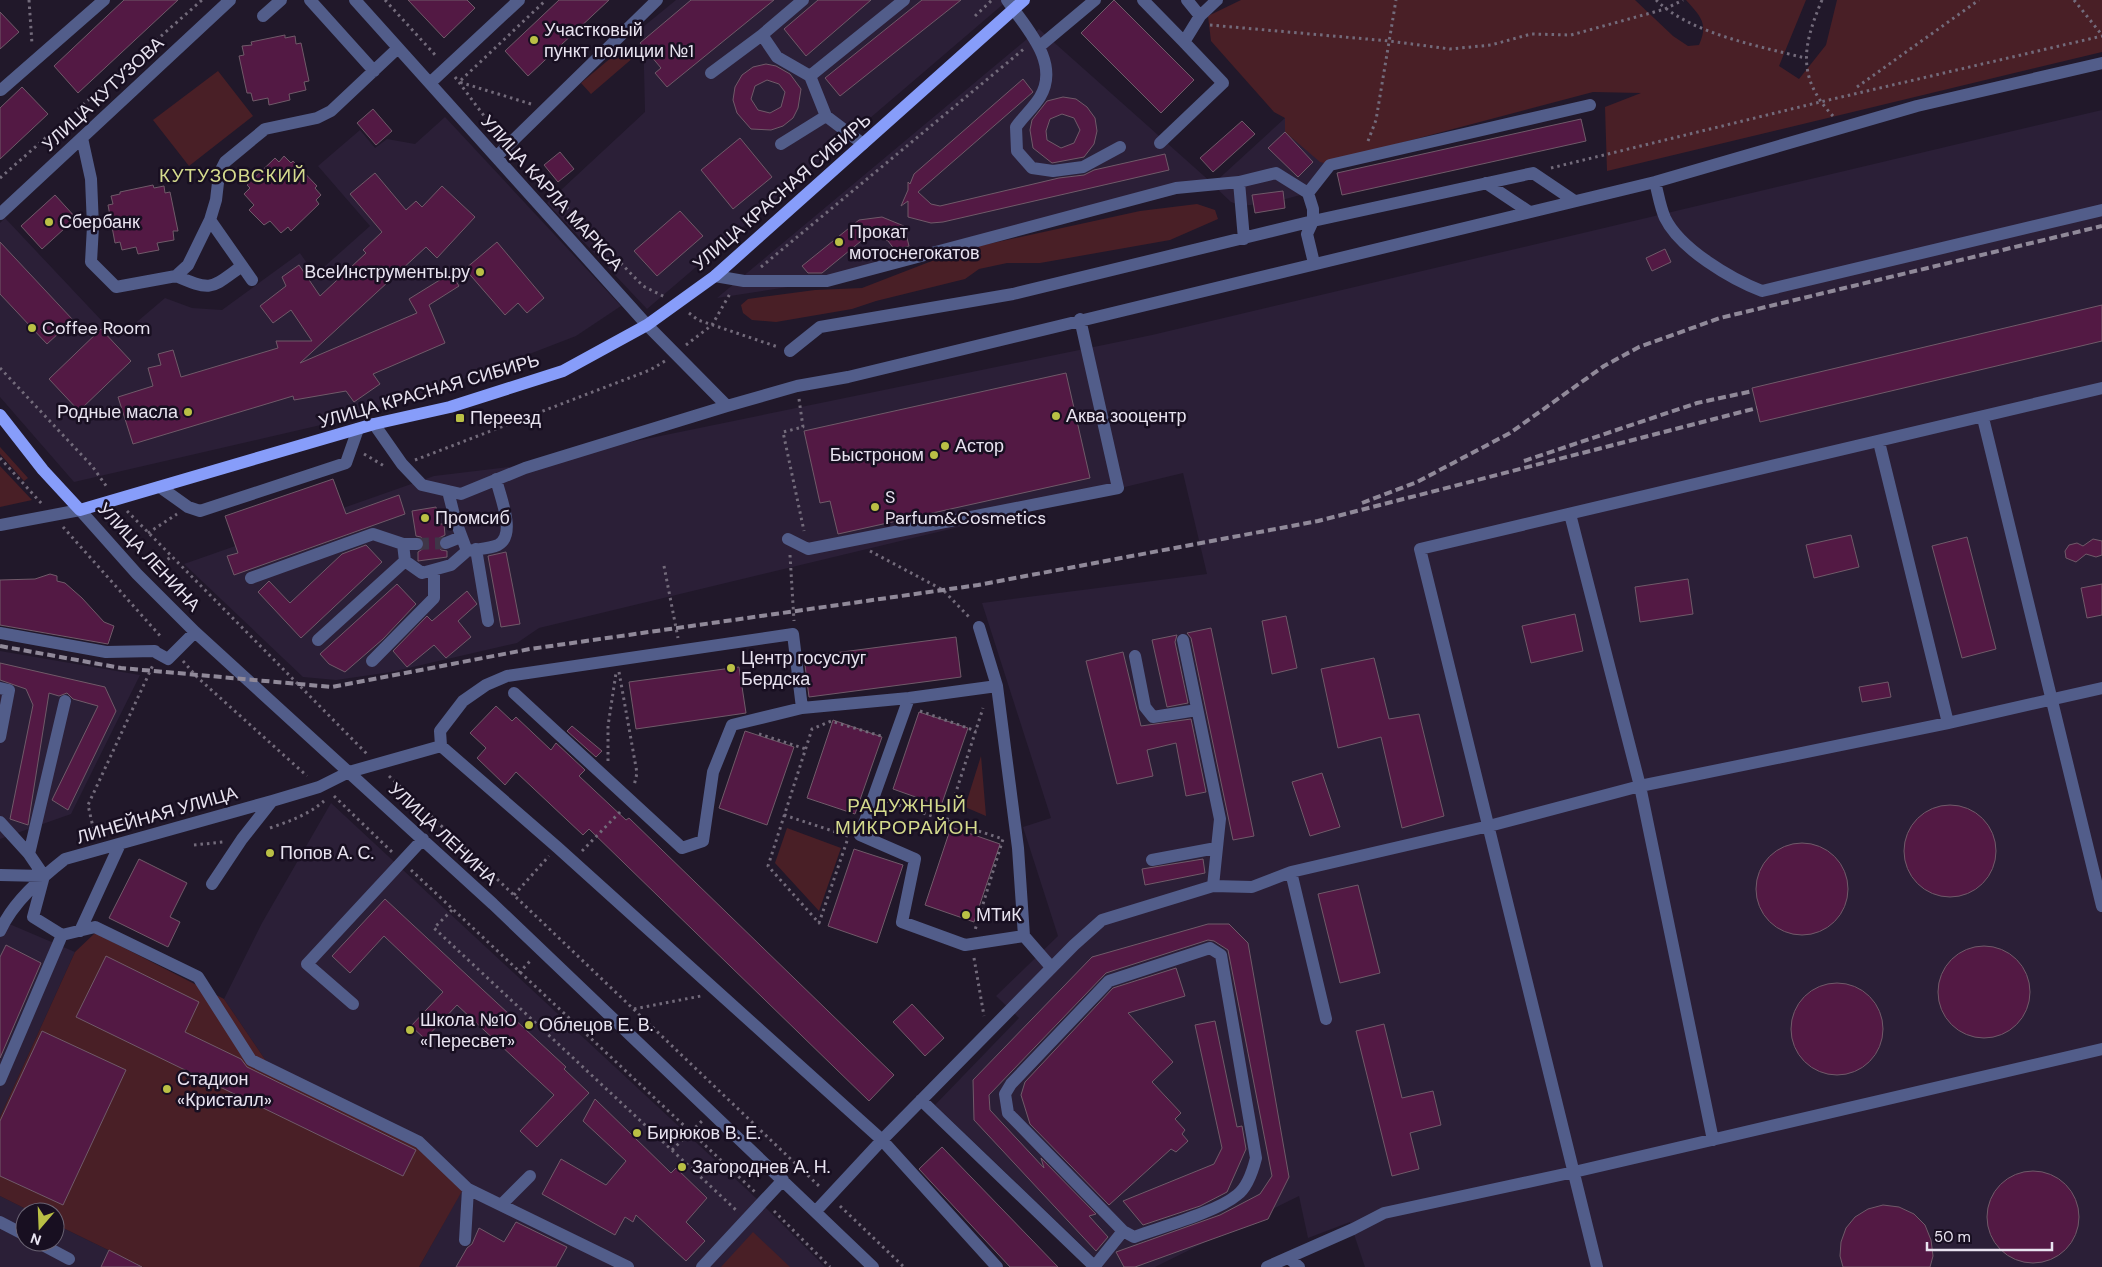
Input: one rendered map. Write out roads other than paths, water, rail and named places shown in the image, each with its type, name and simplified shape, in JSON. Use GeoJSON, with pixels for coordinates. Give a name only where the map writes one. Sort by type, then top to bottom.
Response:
{"type":"FeatureCollection","features":[{"type":"Feature","properties":{"kind":"main road","name":"УЛИЦА КРАСНАЯ СИБИРЬ"},"geometry":{"type":"LineString","coordinates":[[80,510],[374,424],[450,407],[563,371],[647,325],[715,276],[863,144],[1010,5],[1024,0]]}},
{"type":"Feature","properties":{"kind":"main road","name":"УЛИЦА ЛЕНИНА"},"geometry":{"type":"LineString","coordinates":[[0,415],[43,470],[80,510]]}},
{"type":"Feature","properties":{"kind":"street"},"geometry":{"type":"LineString","coordinates":[[0,90],[104,0]]}},
{"type":"Feature","properties":{"kind":"street","name":"УЛИЦА КУТУЗОВА"},"geometry":{"type":"LineString","coordinates":[[0,214],[230,0]]}},
{"type":"Feature","properties":{"kind":"street"},"geometry":{"type":"LineString","coordinates":[[263,16],[281,0]]}},
{"type":"Feature","properties":{"kind":"street"},"geometry":{"type":"LineString","coordinates":[[310,0],[374,71]]}},
{"type":"Feature","properties":{"kind":"street","name":"УЛИЦА КАРЛА МАРКСА"},"geometry":{"type":"LineString","coordinates":[[355,0],[647,325],[727,406]]}},
{"type":"Feature","properties":{"kind":"street"},"geometry":{"type":"LineString","coordinates":[[430,83],[519,0]]}},
{"type":"Feature","properties":{"kind":"street"},"geometry":{"type":"LineString","coordinates":[[496,158],[657,0]]}},
{"type":"Feature","properties":{"kind":"street"},"geometry":{"type":"LineString","coordinates":[[711,74],[762,36],[804,0]]}},
{"type":"Feature","properties":{"kind":"street"},"geometry":{"type":"LineString","coordinates":[[810,76],[904,0]]}},
{"type":"Feature","properties":{"kind":"street"},"geometry":{"type":"LineString","coordinates":[[1040,46],[1095,0]]}},
{"type":"Feature","properties":{"kind":"street"},"geometry":{"type":"LineString","coordinates":[[1143,0],[1223,83],[1160,143]]}},
{"type":"Feature","properties":{"kind":"street"},"geometry":{"type":"LineString","coordinates":[[1187,0],[1197,19]]}},
{"type":"Feature","properties":{"kind":"street"},"geometry":{"type":"LineString","coordinates":[[1184,42],[1197,19],[1217,0]]}},
{"type":"Feature","properties":{"kind":"street"},"geometry":{"type":"LineString","coordinates":[[1010,5],[1040,46],[1046,74],[1041,96],[1016,127],[1017,151],[1032,168],[1053,171],[1083,167],[1120,147]]}},
{"type":"Feature","properties":{"kind":"street"},"geometry":{"type":"LineString","coordinates":[[762,36],[777,57],[810,76],[826,116],[863,144]]}},
{"type":"Feature","properties":{"kind":"street"},"geometry":{"type":"LineString","coordinates":[[82,138],[91,179],[93,226],[90,256],[94,267],[116,287],[176,276],[188,266],[210,220],[216,200],[219,174],[225,162],[265,129],[317,118],[331,111],[398,48]]}},
{"type":"Feature","properties":{"kind":"street"},"geometry":{"type":"LineString","coordinates":[[374,424],[402,464],[422,485],[460,494],[525,468],[797,386],[848,377],[1573,200],[1655,182],[1917,106],[2102,63]]}},
{"type":"Feature","properties":{"kind":"street"},"geometry":{"type":"LineString","coordinates":[[1308,193],[1330,165],[1590,105]]}},
{"type":"Feature","properties":{"kind":"street"},"geometry":{"type":"LineString","coordinates":[[781,144],[826,116]]}},
{"type":"Feature","properties":{"kind":"street"},"geometry":{"type":"LineString","coordinates":[[790,352],[820,327],[1013,294],[1313,221],[1533,172],[1573,200]]}},
{"type":"Feature","properties":{"kind":"street"},"geometry":{"type":"LineString","coordinates":[[715,276],[744,281],[827,281],[1176,188],[1239,182],[1276,173],[1308,193],[1313,210],[1313,221],[1307,234],[1314,263]]}},
{"type":"Feature","properties":{"kind":"street"},"geometry":{"type":"LineString","coordinates":[[1239,182],[1244,239]]}},
{"type":"Feature","properties":{"kind":"street"},"geometry":{"type":"LineString","coordinates":[[1655,182],[1665,218],[1677,236],[1738,282],[1762,291],[2102,210]]}},
{"type":"Feature","properties":{"kind":"street"},"geometry":{"type":"LineString","coordinates":[[1486,183],[1528,211]]}},
{"type":"Feature","properties":{"kind":"street"},"geometry":{"type":"LineString","coordinates":[[210,220],[252,280]]}},
{"type":"Feature","properties":{"kind":"street"},"geometry":{"type":"LineString","coordinates":[[176,276],[208,288],[214,286],[242,266]]}},
{"type":"Feature","properties":{"kind":"street"},"geometry":{"type":"LineString","coordinates":[[788,539],[808,549],[1118,488],[1080,320]]}},
{"type":"Feature","properties":{"kind":"street"},"geometry":{"type":"LineString","coordinates":[[1597,1267],[1420,549],[1983,418],[2102,388]]}},
{"type":"Feature","properties":{"kind":"street"},"geometry":{"type":"LineString","coordinates":[[1983,418],[2102,906]]}},
{"type":"Feature","properties":{"kind":"street"},"geometry":{"type":"LineString","coordinates":[[160,486],[188,507],[200,511],[346,462],[358,429]]}},
{"type":"Feature","properties":{"kind":"street"},"geometry":{"type":"LineString","coordinates":[[1879,442],[1948,723]]}},
{"type":"Feature","properties":{"kind":"street"},"geometry":{"type":"LineString","coordinates":[[403,544],[405,561],[422,574],[451,565],[471,550],[496,546],[505,540],[508,530],[496,479]]}},
{"type":"Feature","properties":{"kind":"street"},"geometry":{"type":"LineString","coordinates":[[448,491],[461,537],[471,550],[488,621]]}},
{"type":"Feature","properties":{"kind":"street"},"geometry":{"type":"LineString","coordinates":[[0,525],[80,510]]}},
{"type":"Feature","properties":{"kind":"street","name":"УЛИЦА ЛЕНИНА"},"geometry":{"type":"LineString","coordinates":[[80,510],[137,574],[195,632],[423,839],[874,1267]]}},
{"type":"Feature","properties":{"kind":"street"},"geometry":{"type":"LineString","coordinates":[[1570,514],[1640,786],[1713,1140]]}},
{"type":"Feature","properties":{"kind":"street"},"geometry":{"type":"LineString","coordinates":[[251,578],[373,534],[403,544],[417,544]]}},
{"type":"Feature","properties":{"kind":"street"},"geometry":{"type":"LineString","coordinates":[[446,542],[461,537]]}},
{"type":"Feature","properties":{"kind":"street"},"geometry":{"type":"LineString","coordinates":[[318,640],[405,561]]}},
{"type":"Feature","properties":{"kind":"street"},"geometry":{"type":"LineString","coordinates":[[372,661],[434,598],[434,570]]}},
{"type":"Feature","properties":{"kind":"street"},"geometry":{"type":"LineString","coordinates":[[979,627],[998,686],[1018,848],[1024,936],[1052,968]]}},
{"type":"Feature","properties":{"kind":"street"},"geometry":{"type":"LineString","coordinates":[[0,633],[106,652],[156,652],[168,659],[195,632]]}},
{"type":"Feature","properties":{"kind":"street"},"geometry":{"type":"LineString","coordinates":[[802,708],[793,634],[507,676],[486,685],[463,701],[440,731],[441,746],[557,846],[882,1140],[997,1267]]}},
{"type":"Feature","properties":{"kind":"street"},"geometry":{"type":"LineString","coordinates":[[1183,640],[1220,819],[1213,886]]}},
{"type":"Feature","properties":{"kind":"street"},"geometry":{"type":"LineString","coordinates":[[1135,656],[1145,707],[1152,717],[1197,710]]}},
{"type":"Feature","properties":{"kind":"street"},"geometry":{"type":"LineString","coordinates":[[514,693],[682,848],[702,841],[713,772],[732,725],[802,708],[907,702],[998,686]]}},
{"type":"Feature","properties":{"kind":"street"},"geometry":{"type":"LineString","coordinates":[[0,688],[9,690],[0,737]]}},
{"type":"Feature","properties":{"kind":"street"},"geometry":{"type":"LineString","coordinates":[[816,1211],[921,1100],[1102,920],[1213,886],[1252,887],[1291,872],[1489,826],[1640,786],[1948,723],[2102,688]]}},
{"type":"Feature","properties":{"kind":"street"},"geometry":{"type":"LineString","coordinates":[[29,854],[65,701]]}},
{"type":"Feature","properties":{"kind":"street"},"geometry":{"type":"LineString","coordinates":[[907,702],[860,835],[915,859],[902,922],[965,945],[1024,936]]}},
{"type":"Feature","properties":{"kind":"street","name":"ЛИНЕЙНАЯ УЛИЦА"},"geometry":{"type":"LineString","coordinates":[[0,931],[5,920],[44,876],[65,859],[272,802],[319,787],[349,772],[376,763],[441,746]]}},
{"type":"Feature","properties":{"kind":"street"},"geometry":{"type":"LineString","coordinates":[[212,884],[242,839],[272,802]]}},
{"type":"Feature","properties":{"kind":"street"},"geometry":{"type":"LineString","coordinates":[[0,822],[29,854],[44,876],[33,917],[62,935],[95,927],[198,977],[251,1060],[420,1142],[468,1189],[628,1267]]}},
{"type":"Feature","properties":{"kind":"street"},"geometry":{"type":"LineString","coordinates":[[353,1004],[307,964],[423,839]]}},
{"type":"Feature","properties":{"kind":"street"},"geometry":{"type":"LineString","coordinates":[[80,931],[120,844]]}},
{"type":"Feature","properties":{"kind":"street"},"geometry":{"type":"LineString","coordinates":[[1152,860],[1216,848]]}},
{"type":"Feature","properties":{"kind":"street"},"geometry":{"type":"LineString","coordinates":[[1291,872],[1326,1018]]}},
{"type":"Feature","properties":{"kind":"street"},"geometry":{"type":"LineString","coordinates":[[0,875],[44,876]]}},
{"type":"Feature","properties":{"kind":"street"},"geometry":{"type":"LineString","coordinates":[[0,1080],[62,935]]}},
{"type":"Feature","properties":{"kind":"street"},"geometry":{"type":"LineString","coordinates":[[1210,948],[1221,955],[1256,1158],[1252,1173],[1239,1194],[1222,1205],[1134,1237],[1123,1231],[1008,1113],[1005,1094],[1011,1084],[1109,981],[1210,948]]}},
{"type":"Feature","properties":{"kind":"street"},"geometry":{"type":"LineString","coordinates":[[1268,1267],[1384,1213],[1574,1172],[2102,1049]]}},
{"type":"Feature","properties":{"kind":"street"},"geometry":{"type":"LineString","coordinates":[[921,1100],[1094,1267],[1123,1231]]}},
{"type":"Feature","properties":{"kind":"street"},"geometry":{"type":"LineString","coordinates":[[501,1205],[530,1176]]}},
{"type":"Feature","properties":{"kind":"street"},"geometry":{"type":"LineString","coordinates":[[702,1267],[783,1180]]}},
{"type":"Feature","properties":{"kind":"street"},"geometry":{"type":"LineString","coordinates":[[465,1240],[468,1189]]}},
{"type":"Feature","properties":{"kind":"street"},"geometry":{"type":"LineString","coordinates":[[0,1222],[15,1230]]}},
{"type":"Feature","properties":{"kind":"street"},"geometry":{"type":"LineString","coordinates":[[56,1252],[69,1259]]}},
{"type":"Feature","properties":{"kind":"street"},"geometry":{"type":"LineString","coordinates":[[1289,1258],[1299,1267]]}},
{"type":"Feature","properties":{"kind":"tunnel"},"geometry":{"type":"LineString","coordinates":[[417,544],[446,543]]}},
{"type":"Feature","properties":{"kind":"railway"},"geometry":{"type":"LineString","coordinates":[[1362,503],[1417,482],[1510,433],[1604,366],[1639,347],[1720,318],[2102,226]]}},
{"type":"Feature","properties":{"kind":"railway"},"geometry":{"type":"LineString","coordinates":[[1524,461],[1697,403],[1753,391]]}},
{"type":"Feature","properties":{"kind":"railway"},"geometry":{"type":"LineString","coordinates":[[0,646],[121,668],[332,687],[530,649],[978,585],[1318,521],[1757,408]]}},
{"type":"Feature","properties":{"kind":"place","name":"Участковый пункт полиции №1"},"geometry":{"type":"Point","coordinates":[534,40]}},
{"type":"Feature","properties":{"kind":"place","name":"Сбербанк"},"geometry":{"type":"Point","coordinates":[49,222]}},
{"type":"Feature","properties":{"kind":"place","name":"Прокат мотоснегокатов"},"geometry":{"type":"Point","coordinates":[839,242]}},
{"type":"Feature","properties":{"kind":"place","name":"ВсеИнструменты.ру"},"geometry":{"type":"Point","coordinates":[480,272]}},
{"type":"Feature","properties":{"kind":"place","name":"Coffee Room"},"geometry":{"type":"Point","coordinates":[32,328]}},
{"type":"Feature","properties":{"kind":"place","name":"Родные масла"},"geometry":{"type":"Point","coordinates":[188,412]}},
{"type":"Feature","properties":{"kind":"place","name":"Аква зооцентр"},"geometry":{"type":"Point","coordinates":[1056,416]}},
{"type":"Feature","properties":{"kind":"place","name":"Переезд"},"geometry":{"type":"Point","coordinates":[460,418]}},
{"type":"Feature","properties":{"kind":"place","name":"Астор"},"geometry":{"type":"Point","coordinates":[945,446]}},
{"type":"Feature","properties":{"kind":"place","name":"Быстроном"},"geometry":{"type":"Point","coordinates":[934,455]}},
{"type":"Feature","properties":{"kind":"place","name":"S Parfum&Cosmetics"},"geometry":{"type":"Point","coordinates":[875,507]}},
{"type":"Feature","properties":{"kind":"place","name":"Промсиб"},"geometry":{"type":"Point","coordinates":[425,518]}},
{"type":"Feature","properties":{"kind":"place","name":"Центр госуслуг Бердска"},"geometry":{"type":"Point","coordinates":[731,668]}},
{"type":"Feature","properties":{"kind":"place","name":"Попов А. С."},"geometry":{"type":"Point","coordinates":[270,853]}},
{"type":"Feature","properties":{"kind":"place","name":"МТиК"},"geometry":{"type":"Point","coordinates":[966,915]}},
{"type":"Feature","properties":{"kind":"place","name":"Облецов Е. В."},"geometry":{"type":"Point","coordinates":[529,1025]}},
{"type":"Feature","properties":{"kind":"place","name":"Школа №10 «Пересвет»"},"geometry":{"type":"Point","coordinates":[410,1030]}},
{"type":"Feature","properties":{"kind":"place","name":"Стадион «Кристалл»"},"geometry":{"type":"Point","coordinates":[167,1089]}},
{"type":"Feature","properties":{"kind":"place","name":"Бирюков В. Е."},"geometry":{"type":"Point","coordinates":[637,1133]}},
{"type":"Feature","properties":{"kind":"place","name":"Загороднев А. Н."},"geometry":{"type":"Point","coordinates":[682,1167]}},
{"type":"Feature","properties":{"kind":"district","name":"КУТУЗОВСКИЙ"},"geometry":{"type":"Point","coordinates":[233,175]}},
{"type":"Feature","properties":{"kind":"district","name":"РАДУЖНЫЙ МИКРОРАЙОН"},"geometry":{"type":"Point","coordinates":[907,816]}}]}
